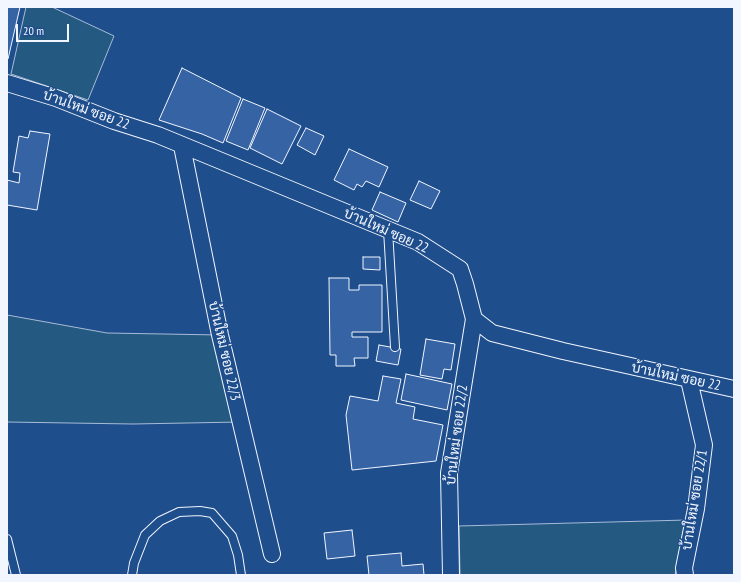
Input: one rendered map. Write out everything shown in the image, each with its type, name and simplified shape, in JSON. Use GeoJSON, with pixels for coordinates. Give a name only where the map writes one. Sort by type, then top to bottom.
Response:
{"type":"FeatureCollection","features":[{"type":"Feature","properties":{"kind":"street","name":"บ้านใหม่ ซอย 22"},"geometry":{"type":"LineString","coordinates":[[7,83],[56,98],[114,121],[158,135],[418,242],[460,269],[474,319],[492,333],[563,351],[734,389]]}},
{"type":"Feature","properties":{"kind":"street","name":"บ้านใหม่ ซอย 22/3"},"geometry":{"type":"LineString","coordinates":[[182,146],[220,335],[272,554]]}},
{"type":"Feature","properties":{"kind":"street","name":"บ้านใหม่ ซอย 22/2"},"geometry":{"type":"LineString","coordinates":[[451,575],[449,473],[474,319]]}},
{"type":"Feature","properties":{"kind":"street","name":"บ้านใหม่ ซอย 22/1"},"geometry":{"type":"LineString","coordinates":[[685,575],[684,568],[696,509],[704,445],[689,380]]}},
{"type":"Feature","properties":{"kind":"lane"},"geometry":{"type":"LineString","coordinates":[[388,230],[395,347]]}},
{"type":"Feature","properties":{"kind":"lane"},"geometry":{"type":"LineString","coordinates":[[132,575],[134,563],[145,534],[160,521],[179,512],[200,511],[212,513],[232,536],[238,555],[241,575]]}},
{"type":"Feature","properties":{"kind":"lane"},"geometry":{"type":"LineString","coordinates":[[7,539],[16,575]]}},
{"type":"Feature","properties":{"kind":"shaded area"},"geometry":{"type":"Polygon","coordinates":[[[26,7],[52,7],[114,36],[88,100],[11,74],[26,7]]]}},
{"type":"Feature","properties":{"kind":"shaded area"},"geometry":{"type":"Polygon","coordinates":[[[7,315],[107,333],[220,335],[240,422],[133,424],[7,422],[7,315]]]}},
{"type":"Feature","properties":{"kind":"shaded area"},"geometry":{"type":"Polygon","coordinates":[[[687,520],[675,575],[460,575],[459,526],[687,520]]]}},
{"type":"Feature","properties":{"kind":"building"},"geometry":{"type":"Polygon","coordinates":[[[7,7],[20,7],[8,59],[7,59],[7,7]]]}},
{"type":"Feature","properties":{"kind":"building"},"geometry":{"type":"Polygon","coordinates":[[[182,68],[241,98],[223,143],[202,134],[159,120],[182,68]]]}},
{"type":"Feature","properties":{"kind":"building"},"geometry":{"type":"Polygon","coordinates":[[[243,99],[265,108],[248,150],[226,141],[243,99]]]}},
{"type":"Feature","properties":{"kind":"building"},"geometry":{"type":"Polygon","coordinates":[[[267,109],[301,126],[282,164],[250,148],[267,109]]]}},
{"type":"Feature","properties":{"kind":"building"},"geometry":{"type":"Polygon","coordinates":[[[306,128],[324,136],[315,155],[297,145],[306,128]]]}},
{"type":"Feature","properties":{"kind":"building"},"geometry":{"type":"Polygon","coordinates":[[[30,131],[50,134],[37,210],[7,205],[7,180],[19,183],[20,173],[13,172],[19,136],[28,138],[30,131]]]}},
{"type":"Feature","properties":{"kind":"building"},"geometry":{"type":"Polygon","coordinates":[[[349,149],[388,167],[379,187],[366,181],[362,187],[357,184],[354,190],[334,180],[349,149]]]}},
{"type":"Feature","properties":{"kind":"building"},"geometry":{"type":"Polygon","coordinates":[[[419,181],[440,191],[431,209],[410,200],[419,181]]]}},
{"type":"Feature","properties":{"kind":"building"},"geometry":{"type":"Polygon","coordinates":[[[380,192],[406,203],[398,222],[372,210],[380,192]]]}},
{"type":"Feature","properties":{"kind":"building"},"geometry":{"type":"Polygon","coordinates":[[[363,257],[380,257],[380,270],[363,269],[363,257]]]}},
{"type":"Feature","properties":{"kind":"building"},"geometry":{"type":"Polygon","coordinates":[[[329,278],[349,278],[349,290],[359,290],[359,285],[382,285],[382,332],[352,332],[352,337],[368,337],[368,358],[354,358],[355,366],[336,366],[336,355],[330,355],[329,278]]]}},
{"type":"Feature","properties":{"kind":"building"},"geometry":{"type":"Polygon","coordinates":[[[426,339],[455,344],[451,370],[444,369],[442,379],[420,375],[426,339]]]}},
{"type":"Feature","properties":{"kind":"building"},"geometry":{"type":"Polygon","coordinates":[[[379,345],[401,349],[398,365],[376,361],[379,345]]]}},
{"type":"Feature","properties":{"kind":"building"},"geometry":{"type":"Polygon","coordinates":[[[406,374],[452,384],[447,410],[401,400],[406,374]]]}},
{"type":"Feature","properties":{"kind":"building"},"geometry":{"type":"Polygon","coordinates":[[[383,376],[401,379],[396,403],[415,407],[413,419],[443,425],[436,461],[352,470],[346,415],[350,396],[378,401],[383,376]]]}},
{"type":"Feature","properties":{"kind":"building"},"geometry":{"type":"Polygon","coordinates":[[[352,530],[355,556],[327,559],[324,533],[352,530]]]}},
{"type":"Feature","properties":{"kind":"building"},"geometry":{"type":"Polygon","coordinates":[[[401,553],[402,566],[423,564],[424,575],[369,575],[367,556],[401,553]]]}}]}
